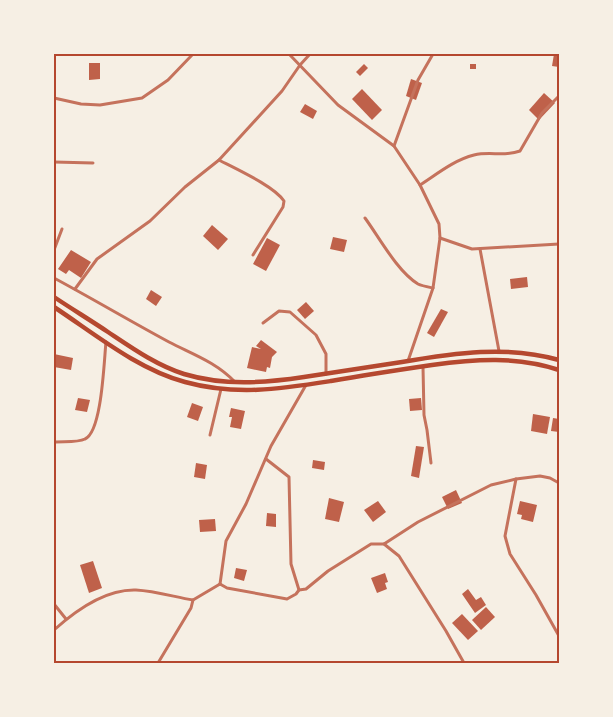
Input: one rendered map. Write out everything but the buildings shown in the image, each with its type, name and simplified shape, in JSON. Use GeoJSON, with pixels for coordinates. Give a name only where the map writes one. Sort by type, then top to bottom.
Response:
{"type":"FeatureCollection","features":[{"type":"Feature","properties":{"kind":"main road"},"geometry":{"type":"LineString","coordinates":[[54,297],[130,348],[168,368],[199,378],[236,382],[275,381],[475,352],[500,351],[559,360]]}},
{"type":"Feature","properties":{"kind":"main road"},"geometry":{"type":"LineString","coordinates":[[54,307],[127,356],[164,375],[183,382],[221,389],[255,391],[467,360],[490,359],[531,363],[559,370]]}},
{"type":"Feature","properties":{"kind":"street"},"geometry":{"type":"LineString","coordinates":[[54,98],[81,104],[100,105],[142,98],[168,80],[193,54]]}},
{"type":"Feature","properties":{"kind":"street"},"geometry":{"type":"LineString","coordinates":[[289,54],[338,104],[394,146],[420,185],[439,224],[440,238],[433,288],[408,361]]}},
{"type":"Feature","properties":{"kind":"street"},"geometry":{"type":"LineString","coordinates":[[76,290],[98,259],[150,221],[185,188],[219,160],[282,91],[310,54]]}},
{"type":"Feature","properties":{"kind":"street"},"geometry":{"type":"LineString","coordinates":[[394,146],[418,80],[433,54]]}},
{"type":"Feature","properties":{"kind":"street"},"geometry":{"type":"LineString","coordinates":[[420,185],[459,160],[480,154],[510,154],[520,151],[542,113],[559,96]]}},
{"type":"Feature","properties":{"kind":"street"},"geometry":{"type":"LineString","coordinates":[[219,160],[258,181],[281,196],[284,201],[283,207],[253,255]]}},
{"type":"Feature","properties":{"kind":"street"},"geometry":{"type":"LineString","coordinates":[[54,162],[92,163]]}},
{"type":"Feature","properties":{"kind":"street"},"geometry":{"type":"LineString","coordinates":[[365,218],[391,255],[409,276],[419,285],[433,288]]}},
{"type":"Feature","properties":{"kind":"street"},"geometry":{"type":"LineString","coordinates":[[54,250],[62,229]]}},
{"type":"Feature","properties":{"kind":"street"},"geometry":{"type":"LineString","coordinates":[[440,238],[472,249],[559,244]]}},
{"type":"Feature","properties":{"kind":"street"},"geometry":{"type":"LineString","coordinates":[[480,249],[500,351]]}},
{"type":"Feature","properties":{"kind":"street"},"geometry":{"type":"LineString","coordinates":[[54,278],[210,362],[236,382]]}},
{"type":"Feature","properties":{"kind":"street"},"geometry":{"type":"LineString","coordinates":[[263,323],[279,311],[290,312],[303,322],[316,335],[326,354],[326,374]]}},
{"type":"Feature","properties":{"kind":"street"},"geometry":{"type":"LineString","coordinates":[[54,442],[84,440],[90,436],[100,412],[106,342]]}},
{"type":"Feature","properties":{"kind":"street"},"geometry":{"type":"LineString","coordinates":[[423,366],[424,415],[431,463]]}},
{"type":"Feature","properties":{"kind":"street"},"geometry":{"type":"LineString","coordinates":[[220,584],[226,541],[246,504],[271,446],[307,384]]}},
{"type":"Feature","properties":{"kind":"street"},"geometry":{"type":"LineString","coordinates":[[210,435],[221,389]]}},
{"type":"Feature","properties":{"kind":"street"},"geometry":{"type":"LineString","coordinates":[[266,459],[289,477],[290,564],[299,590]]}},
{"type":"Feature","properties":{"kind":"street"},"geometry":{"type":"LineString","coordinates":[[220,584],[227,588],[286,598],[296,594],[299,590],[306,589],[328,571],[371,544],[384,544],[418,522],[491,485],[540,476],[550,478],[559,483]]}},
{"type":"Feature","properties":{"kind":"street"},"geometry":{"type":"LineString","coordinates":[[516,479],[506,536],[510,554],[559,636]]}},
{"type":"Feature","properties":{"kind":"street"},"geometry":{"type":"LineString","coordinates":[[384,544],[399,556],[464,663]]}},
{"type":"Feature","properties":{"kind":"street"},"geometry":{"type":"LineString","coordinates":[[54,630],[66,619],[103,597],[123,591],[136,590],[193,600],[220,584]]}},
{"type":"Feature","properties":{"kind":"street"},"geometry":{"type":"LineString","coordinates":[[158,663],[191,608],[193,600]]}},
{"type":"Feature","properties":{"kind":"street"},"geometry":{"type":"LineString","coordinates":[[54,604],[66,619]]}}]}
